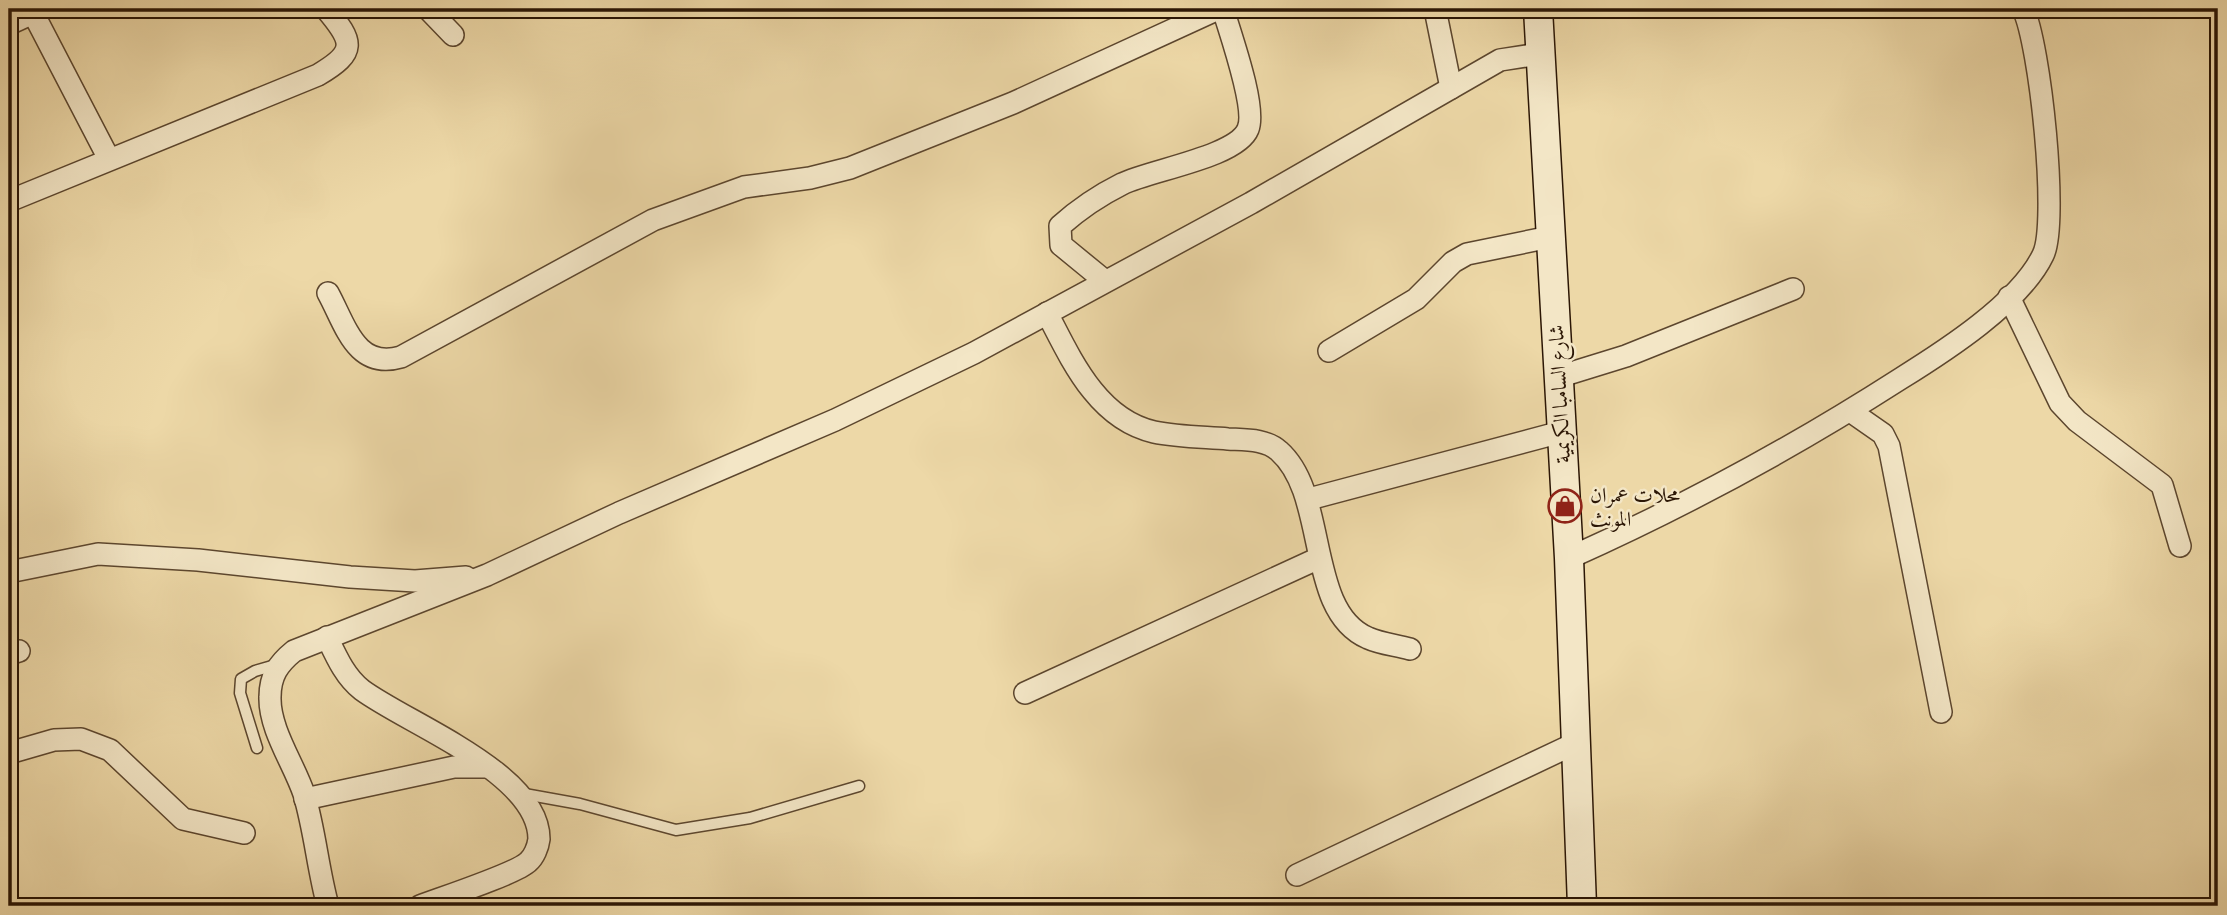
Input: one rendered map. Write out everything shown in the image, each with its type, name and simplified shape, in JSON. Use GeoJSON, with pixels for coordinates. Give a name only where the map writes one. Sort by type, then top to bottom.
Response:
{"type":"FeatureCollection","features":[{"type":"Feature","properties":{"kind":"main road","name":"شارع السامبا الكريمية"},"geometry":{"type":"LineString","coordinates":[[1538,9],[1569,558],[1582,906]]}},
{"type":"Feature","properties":{"kind":"street"},"geometry":{"type":"LineString","coordinates":[[9,201],[318,75],[342,61],[348,52],[348,43],[326,9]]}},
{"type":"Feature","properties":{"kind":"street"},"geometry":{"type":"LineString","coordinates":[[428,9],[453,35]]}},
{"type":"Feature","properties":{"kind":"street"},"geometry":{"type":"LineString","coordinates":[[328,293],[363,353],[379,361],[401,357],[653,220],[744,187],[810,178],[850,167],[1013,103],[1218,9]]}},
{"type":"Feature","properties":{"kind":"street"},"geometry":{"type":"LineString","coordinates":[[1105,281],[1061,245],[1060,226],[1080,209],[1124,183],[1225,148],[1241,140],[1249,128],[1250,111],[1244,82],[1223,9]]}},
{"type":"Feature","properties":{"kind":"street"},"geometry":{"type":"LineString","coordinates":[[1434,9],[1451,88]]}},
{"type":"Feature","properties":{"kind":"street"},"geometry":{"type":"LineString","coordinates":[[1569,558],[1634,529],[1850,411],[1965,338],[2009,297],[2037,265],[2049,239],[2042,94],[2025,10]]}},
{"type":"Feature","properties":{"kind":"street"},"geometry":{"type":"LineString","coordinates":[[9,24],[32,11],[110,159]]}},
{"type":"Feature","properties":{"kind":"street"},"geometry":{"type":"LineString","coordinates":[[328,906],[305,799],[276,727],[269,699],[272,678],[279,664],[294,651],[487,575],[619,513],[835,420],[974,352],[1251,203],[1500,61],[1539,54]]}},
{"type":"Feature","properties":{"kind":"street"},"geometry":{"type":"LineString","coordinates":[[1329,351],[1416,299],[1452,262],[1467,254],[1550,237]]}},
{"type":"Feature","properties":{"kind":"street"},"geometry":{"type":"LineString","coordinates":[[1558,377],[1626,356],[1793,289]]}},
{"type":"Feature","properties":{"kind":"street"},"geometry":{"type":"LineString","coordinates":[[2009,297],[2060,403],[2077,421],[2162,485],[2180,547]]}},
{"type":"Feature","properties":{"kind":"street"},"geometry":{"type":"LineString","coordinates":[[1047,313],[1091,390],[1109,410],[1129,423],[1153,431],[1267,444],[1279,451],[1289,463],[1309,499],[1319,558],[1332,596],[1353,629],[1368,638],[1410,649]]}},
{"type":"Feature","properties":{"kind":"street"},"geometry":{"type":"LineString","coordinates":[[1850,411],[1882,434],[1889,446],[1941,712]]}},
{"type":"Feature","properties":{"kind":"street"},"geometry":{"type":"LineString","coordinates":[[1309,499],[1561,432]]}},
{"type":"Feature","properties":{"kind":"street"},"geometry":{"type":"LineString","coordinates":[[9,572],[98,554],[198,560],[402,580],[487,575]]}},
{"type":"Feature","properties":{"kind":"street"},"geometry":{"type":"LineString","coordinates":[[1025,693],[1319,558]]}},
{"type":"Feature","properties":{"kind":"street"},"geometry":{"type":"LineString","coordinates":[[327,637],[342,667],[360,689],[490,767],[517,792],[536,818],[538,844],[528,863],[419,906]]}},
{"type":"Feature","properties":{"kind":"street"},"geometry":{"type":"LineString","coordinates":[[9,752],[54,740],[81,739],[110,750],[183,819],[244,833]]}},
{"type":"Feature","properties":{"kind":"street"},"geometry":{"type":"LineString","coordinates":[[1297,875],[1576,743]]}},
{"type":"Feature","properties":{"kind":"street"},"geometry":{"type":"LineString","coordinates":[[305,799],[454,767],[490,767]]}},
{"type":"Feature","properties":{"kind":"lane"},"geometry":{"type":"LineString","coordinates":[[257,748],[240,693],[241,679],[255,670],[279,664]]}},
{"type":"Feature","properties":{"kind":"lane"},"geometry":{"type":"LineString","coordinates":[[517,792],[580,804],[630,820],[676,830],[750,818],[859,786]]}},
{"type":"Feature","properties":{"kind":"place","name":"محلات عمران المونث"},"geometry":{"type":"Point","coordinates":[1565,506]}}]}
